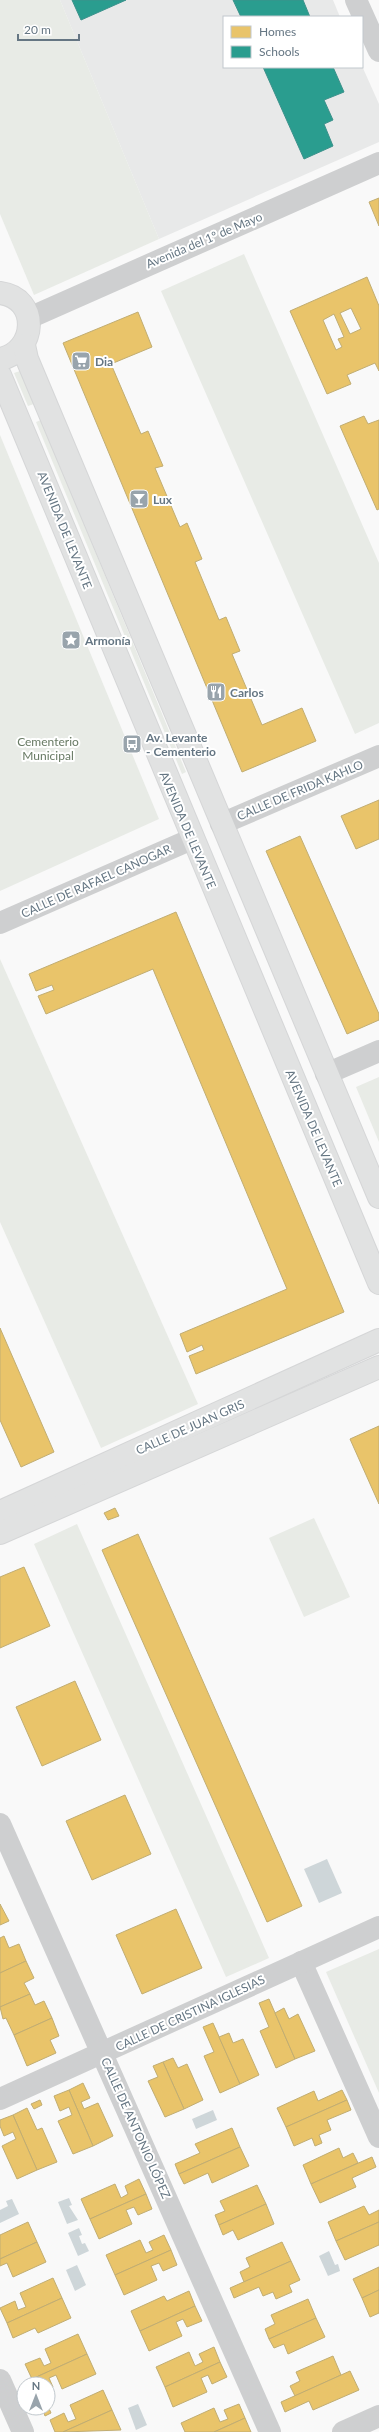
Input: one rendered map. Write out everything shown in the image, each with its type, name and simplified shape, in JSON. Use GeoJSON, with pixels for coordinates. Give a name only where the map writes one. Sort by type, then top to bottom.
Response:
{"type":"FeatureCollection","features":[{"type":"Feature","properties":{"kind":"street"},"geometry":{"type":"LineString","coordinates":[[356,0],[379,51]]}},
{"type":"Feature","properties":{"kind":"street","name":"Avenida del 1º de Mayo"},"geometry":{"type":"LineString","coordinates":[[29,318],[379,163]]}},
{"type":"Feature","properties":{"kind":"street"},"geometry":{"type":"LineString","coordinates":[[0,359],[9,357],[24,345],[29,333],[29,318],[20,302],[2,291]]}},
{"type":"Feature","properties":{"kind":"street"},"geometry":{"type":"LineString","coordinates":[[24,345],[27,359],[326,1074],[379,1197]]}},
{"type":"Feature","properties":{"kind":"street","name":"AVENIDA DE LEVANTE"},"geometry":{"type":"LineString","coordinates":[[0,375],[192,839],[379,1283]]}},
{"type":"Feature","properties":{"kind":"street","name":"CALLE DE FRIDA KAHLO"},"geometry":{"type":"LineString","coordinates":[[221,824],[379,756]]}},
{"type":"Feature","properties":{"kind":"street","name":"CALLE DE RAFAEL CANOGAR"},"geometry":{"type":"LineString","coordinates":[[0,923],[192,839]]}},
{"type":"Feature","properties":{"kind":"street"},"geometry":{"type":"LineString","coordinates":[[326,1074],[379,1051]]}},
{"type":"Feature","properties":{"kind":"street","name":"CALLE DE JUAN GRIS"},"geometry":{"type":"LineString","coordinates":[[0,1512],[379,1340]]}},
{"type":"Feature","properties":{"kind":"street","name":"CALLE DE JUAN GRIS"},"geometry":{"type":"LineString","coordinates":[[0,1533],[379,1367]]}},
{"type":"Feature","properties":{"kind":"street","name":"CALLE DE ANTONIO LÓPEZ"},"geometry":{"type":"LineString","coordinates":[[0,1824],[270,2432]]}},
{"type":"Feature","properties":{"kind":"street","name":"CALLE DE CRISTINA IGLESIAS"},"geometry":{"type":"LineString","coordinates":[[0,2099],[379,1927]]}},
{"type":"Feature","properties":{"kind":"street"},"geometry":{"type":"LineString","coordinates":[[301,1962],[379,2137]]}},
{"type":"Feature","properties":{"kind":"street"},"geometry":{"type":"LineString","coordinates":[[0,2380],[23,2432]]}},
{"type":"Feature","properties":{"kind":"street"},"geometry":{"type":"LineString","coordinates":[[343,2432],[379,2416]]}},
{"type":"Feature","properties":{"kind":"shaded area"},"geometry":{"type":"Polygon","coordinates":[[[60,0],[333,0],[340,16],[223,16],[223,68],[363,68],[379,104],[379,142],[159,239],[60,0]]]}},
{"type":"Feature","properties":{"kind":"shaded area"},"geometry":{"type":"Polygon","coordinates":[[[327,1859],[342,1893],[319,1903],[304,1869],[327,1859]]]}},
{"type":"Feature","properties":{"kind":"shaded area"},"geometry":{"type":"Polygon","coordinates":[[[213,2110],[217,2120],[196,2129],[192,2119],[213,2110]]]}},
{"type":"Feature","properties":{"kind":"shaded area"},"geometry":{"type":"Polygon","coordinates":[[[69,2198],[72,2205],[69,2206],[78,2220],[67,2224],[58,2202],[69,2198]]]}},
{"type":"Feature","properties":{"kind":"shaded area"},"geometry":{"type":"Polygon","coordinates":[[[12,2199],[19,2214],[0,2223],[0,2210],[8,2206],[6,2201],[12,2199]]]}},
{"type":"Feature","properties":{"kind":"shaded area"},"geometry":{"type":"Polygon","coordinates":[[[79,2228],[82,2235],[79,2236],[82,2244],[85,2243],[89,2251],[78,2256],[68,2233],[79,2228]]]}},
{"type":"Feature","properties":{"kind":"shaded area"},"geometry":{"type":"Polygon","coordinates":[[[329,2251],[335,2265],[338,2264],[340,2271],[328,2276],[319,2256],[329,2251]]]}},
{"type":"Feature","properties":{"kind":"shaded area"},"geometry":{"type":"Polygon","coordinates":[[[77,2265],[86,2285],[75,2291],[66,2270],[77,2265]]]}},
{"type":"Feature","properties":{"kind":"shaded area"},"geometry":{"type":"Polygon","coordinates":[[[138,2404],[147,2425],[136,2430],[128,2408],[138,2404]]]}},
{"type":"Feature","properties":{"kind":"green space"},"geometry":{"type":"Polygon","coordinates":[[[0,0],[60,0],[159,239],[34,295],[0,214],[0,0]]]}},
{"type":"Feature","properties":{"kind":"green space"},"geometry":{"type":"Polygon","coordinates":[[[244,254],[379,563],[379,723],[355,734],[161,291],[244,254]]]}},
{"type":"Feature","properties":{"kind":"green space"},"geometry":{"type":"Polygon","coordinates":[[[20,371],[34,404],[28,406],[14,373],[20,371]]]}},
{"type":"Feature","properties":{"kind":"green space"},"geometry":{"type":"Polygon","coordinates":[[[41,420],[186,772],[182,774],[36,422],[41,420]]]}},
{"type":"Feature","properties":{"kind":"green space","name":"Cementerio Municipal"},"geometry":{"type":"Polygon","coordinates":[[[0,435],[159,819],[0,891],[0,435]]]}},
{"type":"Feature","properties":{"kind":"green space"},"geometry":{"type":"Polygon","coordinates":[[[0,959],[198,1404],[101,1448],[0,1222],[0,959]]]}},
{"type":"Feature","properties":{"kind":"green space"},"geometry":{"type":"Polygon","coordinates":[[[379,1077],[379,1142],[356,1087],[379,1077]]]}},
{"type":"Feature","properties":{"kind":"green space"},"geometry":{"type":"Polygon","coordinates":[[[314,1518],[350,1597],[304,1617],[269,1538],[314,1518]]]}},
{"type":"Feature","properties":{"kind":"green space"},"geometry":{"type":"Polygon","coordinates":[[[77,1524],[269,1958],[226,1977],[34,1544],[77,1524]]]}},
{"type":"Feature","properties":{"kind":"green space"},"geometry":{"type":"Polygon","coordinates":[[[379,1949],[379,2093],[326,1972],[379,1949]]]}},
{"type":"Feature","properties":{"kind":"building: Homes"},"geometry":{"type":"Polygon","coordinates":[[[379,198],[379,226],[369,202],[379,198]]]}},
{"type":"Feature","properties":{"kind":"building: Homes"},"geometry":{"type":"Polygon","coordinates":[[[367,277],[379,306],[379,371],[375,363],[347,375],[351,384],[327,394],[290,311],[367,277]],[[351,308],[340,313],[350,334],[361,329],[351,308]],[[334,314],[323,320],[336,350],[342,347],[338,339],[344,337],[334,314]]]}},
{"type":"Feature","properties":{"kind":"building: Homes"},"geometry":{"type":"Polygon","coordinates":[[[138,312],[152,347],[111,364],[141,434],[148,431],[163,466],[155,468],[180,527],[187,523],[202,559],[195,562],[219,620],[226,617],[240,651],[232,654],[262,725],[302,708],[316,741],[242,772],[63,343],[138,312]]]}},
{"type":"Feature","properties":{"kind":"building: Homes"},"geometry":{"type":"Polygon","coordinates":[[[364,416],[368,424],[379,420],[379,509],[377,510],[340,426],[364,416]]]}},
{"type":"Feature","properties":{"kind":"building: Homes"},"geometry":{"type":"Polygon","coordinates":[[[379,800],[379,839],[356,849],[341,816],[379,800]]]}},
{"type":"Feature","properties":{"kind":"building: Homes"},"geometry":{"type":"Polygon","coordinates":[[[300,836],[379,1014],[379,1020],[347,1034],[266,851],[300,836]]]}},
{"type":"Feature","properties":{"kind":"building: Homes"},"geometry":{"type":"Polygon","coordinates":[[[176,912],[344,1312],[196,1374],[189,1356],[204,1350],[202,1345],[187,1352],[180,1334],[287,1289],[153,969],[46,1014],[38,996],[54,990],[52,985],[36,991],[29,974],[176,912]]]}},
{"type":"Feature","properties":{"kind":"building: Homes"},"geometry":{"type":"Polygon","coordinates":[[[0,1328],[54,1452],[21,1467],[0,1420],[0,1328]]]}},
{"type":"Feature","properties":{"kind":"building: Homes"},"geometry":{"type":"Polygon","coordinates":[[[379,1426],[379,1504],[350,1439],[379,1426]]]}},
{"type":"Feature","properties":{"kind":"building: Homes"},"geometry":{"type":"Polygon","coordinates":[[[115,1508],[119,1516],[108,1520],[104,1513],[115,1508]]]}},
{"type":"Feature","properties":{"kind":"building: Homes"},"geometry":{"type":"Polygon","coordinates":[[[138,1534],[302,1906],[267,1922],[102,1550],[138,1534]]]}},
{"type":"Feature","properties":{"kind":"building: Homes"},"geometry":{"type":"Polygon","coordinates":[[[24,1567],[50,1626],[0,1648],[0,1577],[24,1567]]]}},
{"type":"Feature","properties":{"kind":"building: Homes"},"geometry":{"type":"Polygon","coordinates":[[[75,1681],[101,1740],[42,1766],[16,1707],[75,1681]]]}},
{"type":"Feature","properties":{"kind":"building: Homes"},"geometry":{"type":"Polygon","coordinates":[[[125,1795],[151,1854],[92,1880],[66,1821],[125,1795]]]}},
{"type":"Feature","properties":{"kind":"building: Homes"},"geometry":{"type":"Polygon","coordinates":[[[0,1904],[9,1921],[0,1925],[0,1904]]]}},
{"type":"Feature","properties":{"kind":"building: Homes"},"geometry":{"type":"Polygon","coordinates":[[[176,1909],[202,1968],[142,1994],[116,1935],[176,1909]]]}},
{"type":"Feature","properties":{"kind":"building: Homes"},"geometry":{"type":"Polygon","coordinates":[[[4,1936],[9,1948],[19,1944],[26,1961],[0,1973],[0,1938],[4,1936]]]}},
{"type":"Feature","properties":{"kind":"building: Homes"},"geometry":{"type":"Polygon","coordinates":[[[26,1961],[34,1978],[24,1983],[30,1994],[0,2007],[0,1973],[26,1961]]]}},
{"type":"Feature","properties":{"kind":"building: Homes"},"geometry":{"type":"Polygon","coordinates":[[[30,1994],[35,2005],[44,2001],[52,2018],[14,2035],[6,2018],[3,2019],[0,2007],[30,1994]]]}},
{"type":"Feature","properties":{"kind":"building: Homes"},"geometry":{"type":"Polygon","coordinates":[[[269,1999],[295,2059],[276,2068],[260,2031],[269,2027],[259,2003],[269,1999]]]}},
{"type":"Feature","properties":{"kind":"building: Homes"},"geometry":{"type":"Polygon","coordinates":[[[284,2008],[289,2019],[298,2014],[315,2051],[295,2059],[275,2013],[284,2008]]]}},
{"type":"Feature","properties":{"kind":"building: Homes"},"geometry":{"type":"Polygon","coordinates":[[[52,2018],[59,2036],[50,2040],[56,2053],[27,2066],[14,2035],[52,2018]]]}},
{"type":"Feature","properties":{"kind":"building: Homes"},"geometry":{"type":"Polygon","coordinates":[[[213,2023],[240,2084],[220,2093],[204,2056],[214,2052],[203,2027],[213,2023]]]}},
{"type":"Feature","properties":{"kind":"building: Homes"},"geometry":{"type":"Polygon","coordinates":[[[229,2033],[233,2043],[243,2039],[259,2075],[240,2084],[219,2037],[229,2033]]]}},
{"type":"Feature","properties":{"kind":"building: Homes"},"geometry":{"type":"Polygon","coordinates":[[[173,2058],[178,2068],[187,2064],[203,2100],[184,2109],[163,2062],[173,2058]]]}},
{"type":"Feature","properties":{"kind":"building: Homes"},"geometry":{"type":"Polygon","coordinates":[[[163,2062],[184,2109],[165,2117],[148,2081],[158,2077],[153,2066],[163,2062]]]}},
{"type":"Feature","properties":{"kind":"building: Homes"},"geometry":{"type":"Polygon","coordinates":[[[83,2083],[90,2098],[81,2102],[84,2109],[98,2103],[113,2136],[93,2146],[69,2090],[83,2083]]]}},
{"type":"Feature","properties":{"kind":"building: Homes"},"geometry":{"type":"Polygon","coordinates":[[[69,2090],[93,2146],[73,2154],[58,2121],[72,2115],[69,2107],[60,2111],[54,2096],[69,2090]]]}},
{"type":"Feature","properties":{"kind":"building: Homes"},"geometry":{"type":"Polygon","coordinates":[[[342,2090],[347,2100],[286,2127],[277,2108],[314,2091],[318,2101],[342,2090]]]}},
{"type":"Feature","properties":{"kind":"building: Homes"},"geometry":{"type":"Polygon","coordinates":[[[40,2100],[42,2105],[34,2109],[31,2104],[40,2100]]]}},
{"type":"Feature","properties":{"kind":"building: Homes"},"geometry":{"type":"Polygon","coordinates":[[[347,2100],[351,2110],[327,2120],[331,2130],[319,2135],[322,2143],[315,2146],[312,2138],[294,2146],[286,2127],[347,2100]]]}},
{"type":"Feature","properties":{"kind":"building: Homes"},"geometry":{"type":"Polygon","coordinates":[[[27,2108],[37,2130],[42,2128],[57,2162],[37,2170],[13,2115],[27,2108]]]}},
{"type":"Feature","properties":{"kind":"building: Homes"},"geometry":{"type":"Polygon","coordinates":[[[13,2115],[37,2170],[17,2179],[2,2146],[16,2139],[13,2132],[4,2136],[0,2126],[0,2120],[13,2115]]]}},
{"type":"Feature","properties":{"kind":"building: Homes"},"geometry":{"type":"Polygon","coordinates":[[[232,2128],[240,2147],[179,2174],[175,2164],[200,2153],[195,2144],[232,2128]]]}},
{"type":"Feature","properties":{"kind":"building: Homes"},"geometry":{"type":"Polygon","coordinates":[[[240,2147],[249,2166],[212,2183],[208,2173],[184,2184],[179,2174],[240,2147]]]}},
{"type":"Feature","properties":{"kind":"building: Homes"},"geometry":{"type":"Polygon","coordinates":[[[339,2148],[343,2158],[353,2153],[358,2163],[311,2184],[303,2165],[339,2148]]]}},
{"type":"Feature","properties":{"kind":"building: Homes"},"geometry":{"type":"Polygon","coordinates":[[[372,2157],[376,2167],[352,2178],[356,2187],[320,2203],[311,2184],[372,2157]]]}},
{"type":"Feature","properties":{"kind":"building: Homes"},"geometry":{"type":"Polygon","coordinates":[[[139,2179],[146,2194],[90,2219],[81,2199],[115,2184],[121,2198],[128,2194],[125,2186],[139,2179]]]}},
{"type":"Feature","properties":{"kind":"building: Homes"},"geometry":{"type":"Polygon","coordinates":[[[257,2185],[266,2204],[219,2225],[215,2215],[225,2211],[220,2201],[257,2185]]]}},
{"type":"Feature","properties":{"kind":"building: Homes"},"geometry":{"type":"Polygon","coordinates":[[[146,2194],[152,2209],[138,2215],[134,2207],[126,2210],[132,2224],[99,2239],[90,2219],[146,2194]]]}},
{"type":"Feature","properties":{"kind":"building: Homes"},"geometry":{"type":"Polygon","coordinates":[[[266,2204],[274,2224],[238,2240],[233,2230],[223,2235],[219,2225],[266,2204]]]}},
{"type":"Feature","properties":{"kind":"building: Homes"},"geometry":{"type":"Polygon","coordinates":[[[364,2206],[369,2215],[379,2210],[379,2222],[336,2241],[328,2222],[364,2206]]]}},
{"type":"Feature","properties":{"kind":"building: Homes"},"geometry":{"type":"Polygon","coordinates":[[[28,2222],[37,2242],[0,2259],[0,2235],[28,2222]]]}},
{"type":"Feature","properties":{"kind":"building: Homes"},"geometry":{"type":"Polygon","coordinates":[[[379,2222],[379,2245],[345,2260],[336,2241],[379,2222]]]}},
{"type":"Feature","properties":{"kind":"building: Homes"},"geometry":{"type":"Polygon","coordinates":[[[164,2235],[171,2250],[115,2275],[106,2255],[140,2240],[146,2253],[153,2250],[149,2242],[164,2235]]]}},
{"type":"Feature","properties":{"kind":"building: Homes"},"geometry":{"type":"Polygon","coordinates":[[[37,2242],[46,2262],[13,2277],[7,2263],[0,2266],[0,2259],[37,2242]]]}},
{"type":"Feature","properties":{"kind":"building: Homes"},"geometry":{"type":"Polygon","coordinates":[[[282,2242],[291,2261],[244,2282],[240,2272],[250,2267],[246,2258],[282,2242]]]}},
{"type":"Feature","properties":{"kind":"building: Homes"},"geometry":{"type":"Polygon","coordinates":[[[171,2250],[177,2265],[163,2271],[159,2263],[151,2266],[157,2280],[124,2295],[115,2275],[171,2250]]]}},
{"type":"Feature","properties":{"kind":"building: Homes"},"geometry":{"type":"Polygon","coordinates":[[[291,2261],[300,2280],[289,2285],[292,2292],[276,2299],[273,2292],[263,2296],[259,2287],[234,2298],[230,2288],[291,2261]]]}},
{"type":"Feature","properties":{"kind":"building: Homes"},"geometry":{"type":"Polygon","coordinates":[[[379,2267],[379,2290],[362,2298],[353,2279],[379,2267]]]}},
{"type":"Feature","properties":{"kind":"building: Homes"},"geometry":{"type":"Polygon","coordinates":[[[53,2278],[62,2298],[7,2323],[0,2308],[15,2301],[18,2310],[26,2307],[20,2293],[53,2278]]]}},
{"type":"Feature","properties":{"kind":"building: Homes"},"geometry":{"type":"Polygon","coordinates":[[[379,2290],[379,2313],[370,2317],[362,2298],[379,2290]]]}},
{"type":"Feature","properties":{"kind":"building: Homes"},"geometry":{"type":"Polygon","coordinates":[[[189,2291],[195,2306],[140,2331],[131,2311],[164,2296],[167,2301],[189,2291]]]}},
{"type":"Feature","properties":{"kind":"building: Homes"},"geometry":{"type":"Polygon","coordinates":[[[62,2298],[71,2318],[38,2333],[35,2328],[13,2338],[7,2323],[62,2298]]]}},
{"type":"Feature","properties":{"kind":"building: Homes"},"geometry":{"type":"Polygon","coordinates":[[[308,2299],[316,2318],[269,2339],[265,2329],[275,2324],[271,2315],[308,2299]]]}},
{"type":"Feature","properties":{"kind":"building: Homes"},"geometry":{"type":"Polygon","coordinates":[[[195,2306],[202,2321],[187,2327],[183,2319],[176,2322],[182,2336],[149,2351],[140,2331],[195,2306]]]}},
{"type":"Feature","properties":{"kind":"building: Homes"},"geometry":{"type":"Polygon","coordinates":[[[316,2318],[325,2337],[288,2354],[284,2344],[274,2348],[269,2339],[316,2318]]]}},
{"type":"Feature","properties":{"kind":"building: Homes"},"geometry":{"type":"Polygon","coordinates":[[[78,2334],[87,2354],[39,2376],[31,2376],[25,2364],[40,2358],[44,2366],[51,2363],[45,2349],[78,2334]]]}},
{"type":"Feature","properties":{"kind":"building: Homes"},"geometry":{"type":"Polygon","coordinates":[[[214,2347],[220,2362],[165,2387],[156,2367],[189,2352],[195,2366],[203,2362],[199,2354],[214,2347]]]}},
{"type":"Feature","properties":{"kind":"building: Homes"},"geometry":{"type":"Polygon","coordinates":[[[87,2354],[96,2374],[62,2389],[56,2375],[39,2376],[87,2354]]]}},
{"type":"Feature","properties":{"kind":"building: Homes"},"geometry":{"type":"Polygon","coordinates":[[[333,2356],[341,2375],[295,2396],[290,2386],[300,2381],[296,2372],[333,2356]]]}},
{"type":"Feature","properties":{"kind":"building: Homes"},"geometry":{"type":"Polygon","coordinates":[[[220,2362],[227,2377],[212,2384],[208,2375],[201,2378],[207,2392],[173,2407],[165,2387],[220,2362]]]}},
{"type":"Feature","properties":{"kind":"building: Homes"},"geometry":{"type":"Polygon","coordinates":[[[350,2371],[359,2390],[313,2410],[309,2401],[285,2412],[281,2402],[350,2371]]]}},
{"type":"Feature","properties":{"kind":"building: Homes"},"geometry":{"type":"Polygon","coordinates":[[[103,2390],[112,2410],[63,2432],[55,2432],[50,2420],[64,2413],[68,2422],[76,2419],[70,2405],[103,2390]]]}},
{"type":"Feature","properties":{"kind":"building: Homes"},"geometry":{"type":"Polygon","coordinates":[[[239,2404],[245,2418],[214,2432],[185,2432],[181,2423],[214,2408],[220,2422],[228,2419],[224,2410],[239,2404]]]}},
{"type":"Feature","properties":{"kind":"building: Homes"},"geometry":{"type":"Polygon","coordinates":[[[112,2410],[121,2430],[63,2432],[83,2423],[112,2410]]]}},
{"type":"Feature","properties":{"kind":"building: Homes"},"geometry":{"type":"Polygon","coordinates":[[[245,2418],[251,2432],[214,2432],[223,2428],[245,2418]]]}},
{"type":"Feature","properties":{"kind":"building: Schools"},"geometry":{"type":"Polygon","coordinates":[[[72,0],[126,0],[81,20],[72,0]]]}},
{"type":"Feature","properties":{"kind":"building: Schools"},"geometry":{"type":"Polygon","coordinates":[[[233,0],[303,0],[310,16],[241,16],[233,0]]]}},
{"type":"Feature","properties":{"kind":"building: Schools"},"geometry":{"type":"Polygon","coordinates":[[[263,68],[333,68],[344,92],[324,100],[333,120],[324,124],[333,146],[304,159],[263,68]]]}},
{"type":"Feature","properties":{"kind":"place","name":"Dia"},"geometry":{"type":"Point","coordinates":[81,361]}},
{"type":"Feature","properties":{"kind":"place","name":"Lux"},"geometry":{"type":"Point","coordinates":[139,499]}},
{"type":"Feature","properties":{"kind":"place","name":"Armonía"},"geometry":{"type":"Point","coordinates":[71,640]}},
{"type":"Feature","properties":{"kind":"place","name":"Carlos"},"geometry":{"type":"Point","coordinates":[216,692]}},
{"type":"Feature","properties":{"kind":"place","name":"Av. Levante - Cementerio"},"geometry":{"type":"Point","coordinates":[132,744]}}]}
